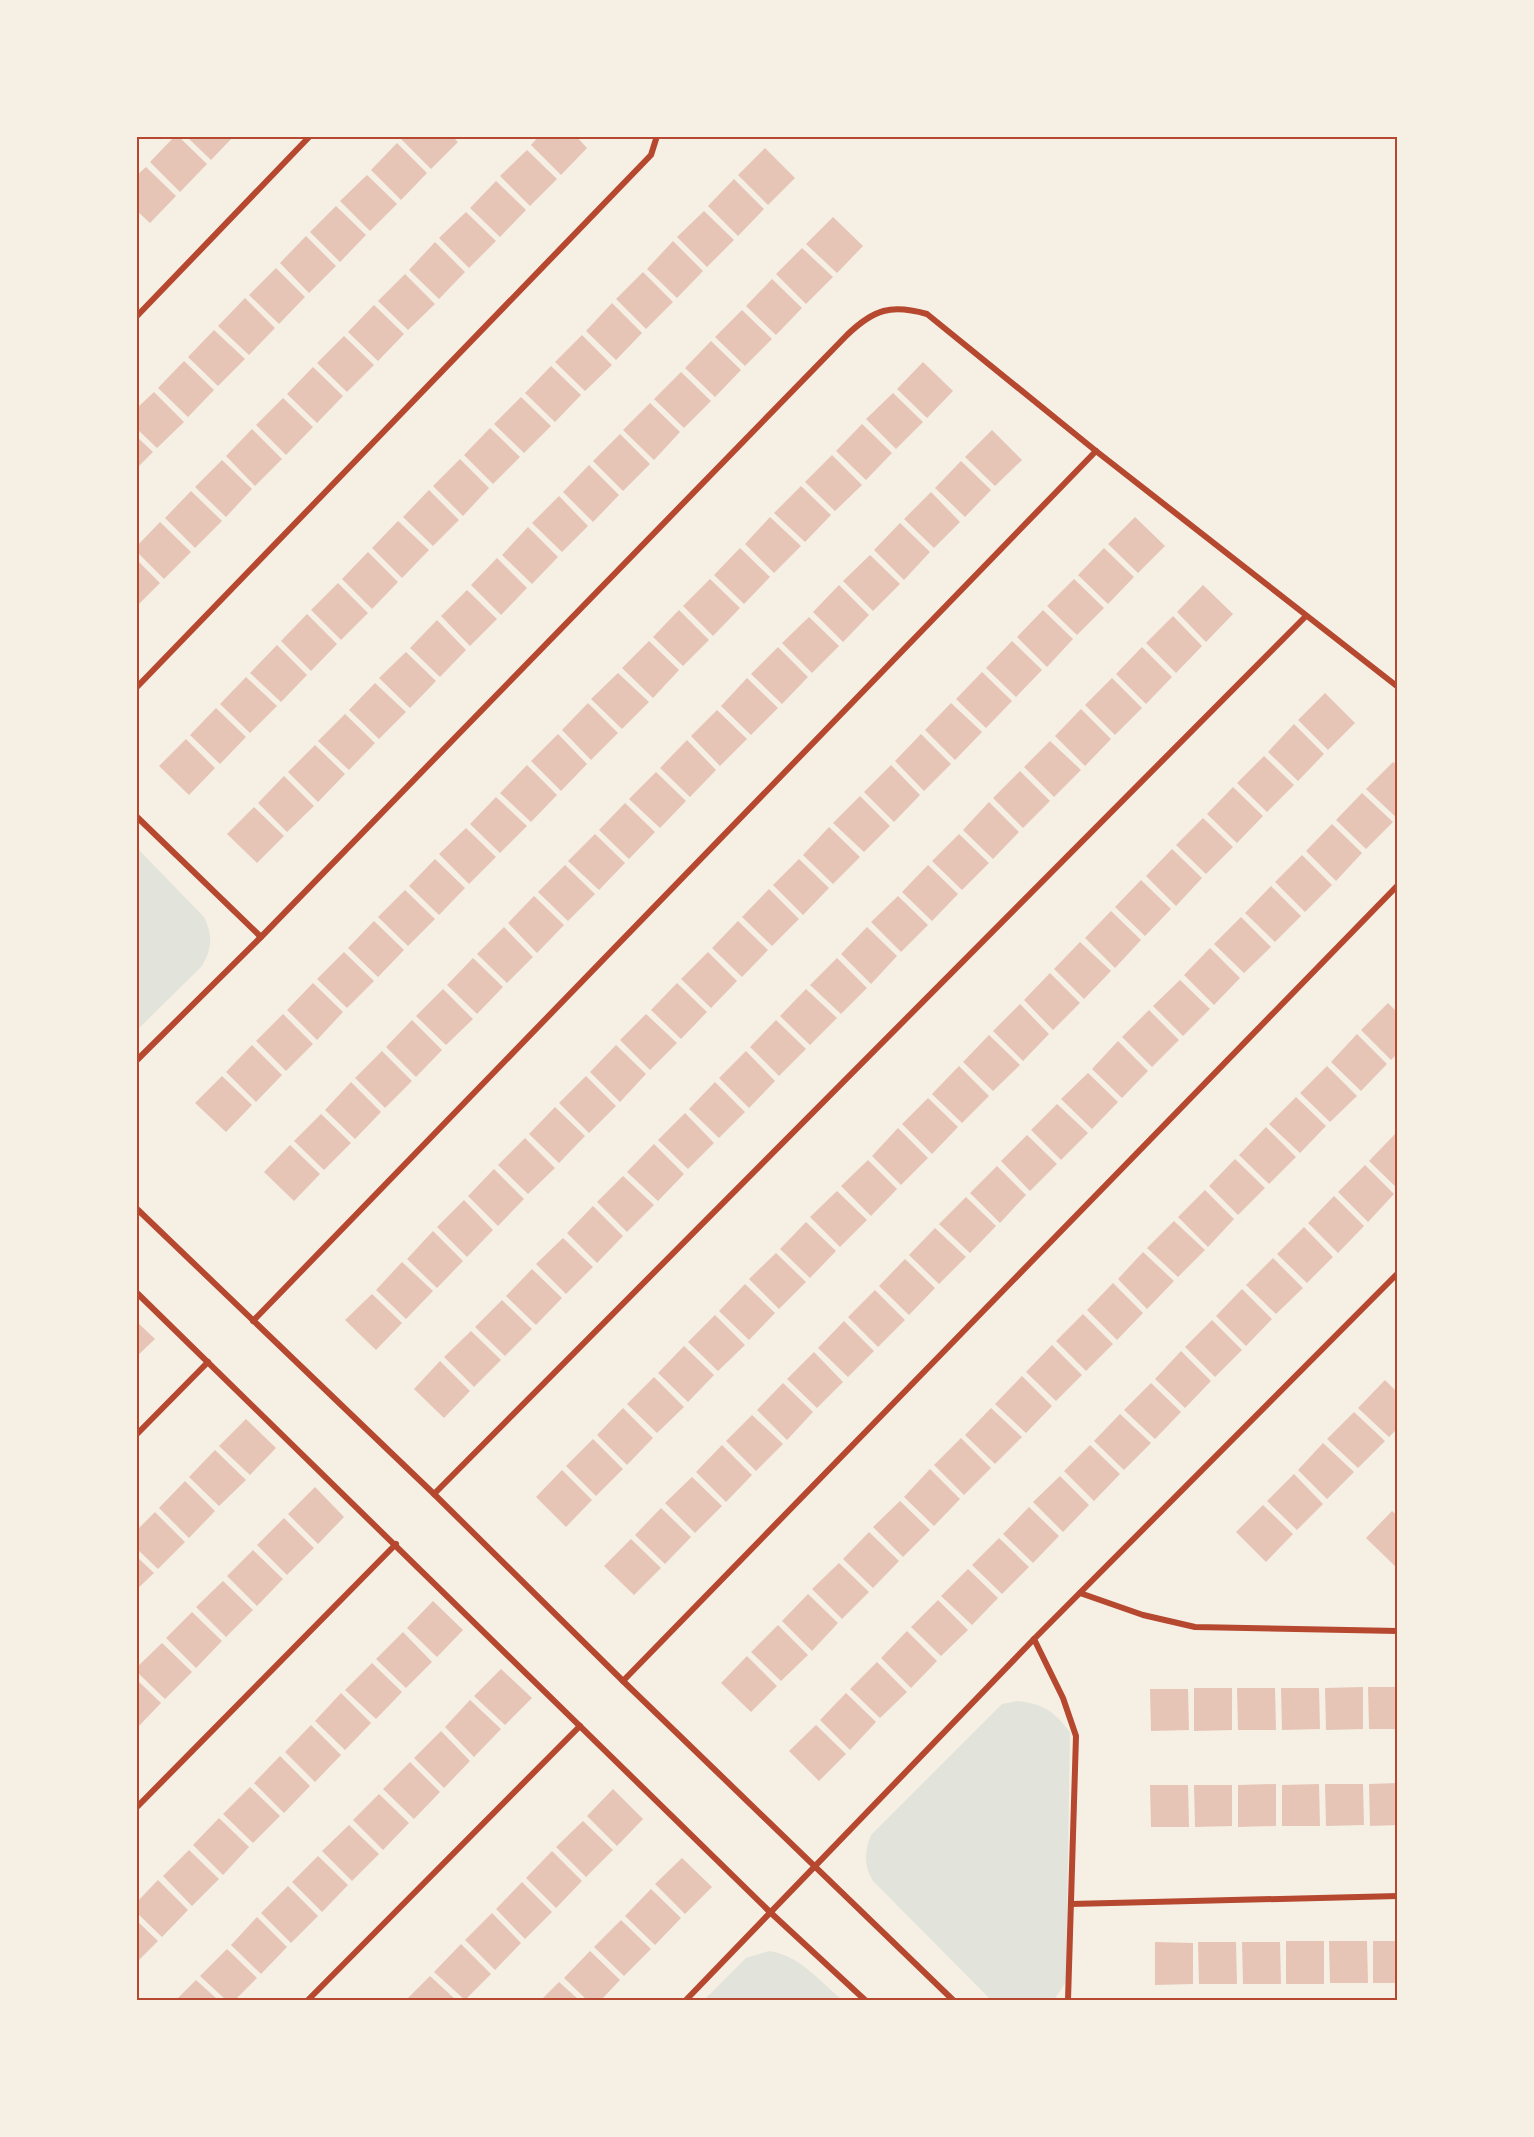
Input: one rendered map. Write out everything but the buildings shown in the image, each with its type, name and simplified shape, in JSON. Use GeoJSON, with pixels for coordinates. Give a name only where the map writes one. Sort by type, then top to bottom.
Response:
{"type":"FeatureCollection","features":[{"type":"Feature","properties":{"kind":"street"},"geometry":{"type":"LineString","coordinates":[[136,317],[310,136]]}},
{"type":"Feature","properties":{"kind":"street"},"geometry":{"type":"LineString","coordinates":[[136,688],[651,155],[657,136]]}},
{"type":"Feature","properties":{"kind":"street"},"geometry":{"type":"LineString","coordinates":[[136,1061],[261,937],[847,335],[863,319],[883,310],[906,308],[927,314],[1096,451],[1398,687]]}},
{"type":"Feature","properties":{"kind":"street"},"geometry":{"type":"LineString","coordinates":[[253,1321],[1096,451]]}},
{"type":"Feature","properties":{"kind":"street"},"geometry":{"type":"LineString","coordinates":[[434,1494],[1306,616]]}},
{"type":"Feature","properties":{"kind":"street"},"geometry":{"type":"LineString","coordinates":[[136,816],[261,937]]}},
{"type":"Feature","properties":{"kind":"street"},"geometry":{"type":"LineString","coordinates":[[623,1681],[1398,885]]}},
{"type":"Feature","properties":{"kind":"street"},"geometry":{"type":"LineString","coordinates":[[136,1208],[434,1494],[814,1868],[953,2001]]}},
{"type":"Feature","properties":{"kind":"street"},"geometry":{"type":"LineString","coordinates":[[686,2001],[1034,1640],[1398,1273]]}},
{"type":"Feature","properties":{"kind":"street"},"geometry":{"type":"LineString","coordinates":[[136,1292],[771,1913],[865,2001]]}},
{"type":"Feature","properties":{"kind":"street"},"geometry":{"type":"LineString","coordinates":[[136,1435],[208,1362]]}},
{"type":"Feature","properties":{"kind":"street"},"geometry":{"type":"LineString","coordinates":[[136,1808],[396,1544]]}},
{"type":"Feature","properties":{"kind":"street"},"geometry":{"type":"LineString","coordinates":[[1080,1593],[1143,1616],[1195,1627],[1398,1631]]}},
{"type":"Feature","properties":{"kind":"street"},"geometry":{"type":"LineString","coordinates":[[1034,1640],[1063,1698],[1076,1736],[1068,2001]]}},
{"type":"Feature","properties":{"kind":"street"},"geometry":{"type":"LineString","coordinates":[[308,2001],[580,1726]]}},
{"type":"Feature","properties":{"kind":"street"},"geometry":{"type":"LineString","coordinates":[[1071,1904],[1398,1896]]}},
{"type":"Feature","properties":{"kind":"shaded area"},"geometry":{"type":"Polygon","coordinates":[[[137,848],[204,917],[209,930],[210,942],[208,954],[202,966],[137,1030],[137,848]]]}},
{"type":"Feature","properties":{"kind":"shaded area"},"geometry":{"type":"Polygon","coordinates":[[[1018,1701],[1035,1704],[1048,1710],[1070,1733],[1066,1982],[1054,2000],[991,2000],[873,1881],[867,1864],[866,1853],[871,1835],[1002,1704],[1018,1701]]]}},
{"type":"Feature","properties":{"kind":"shaded area"},"geometry":{"type":"Polygon","coordinates":[[[769,1951],[780,1953],[799,1963],[842,2000],[704,2000],[746,1958],[769,1951]]]}}]}
